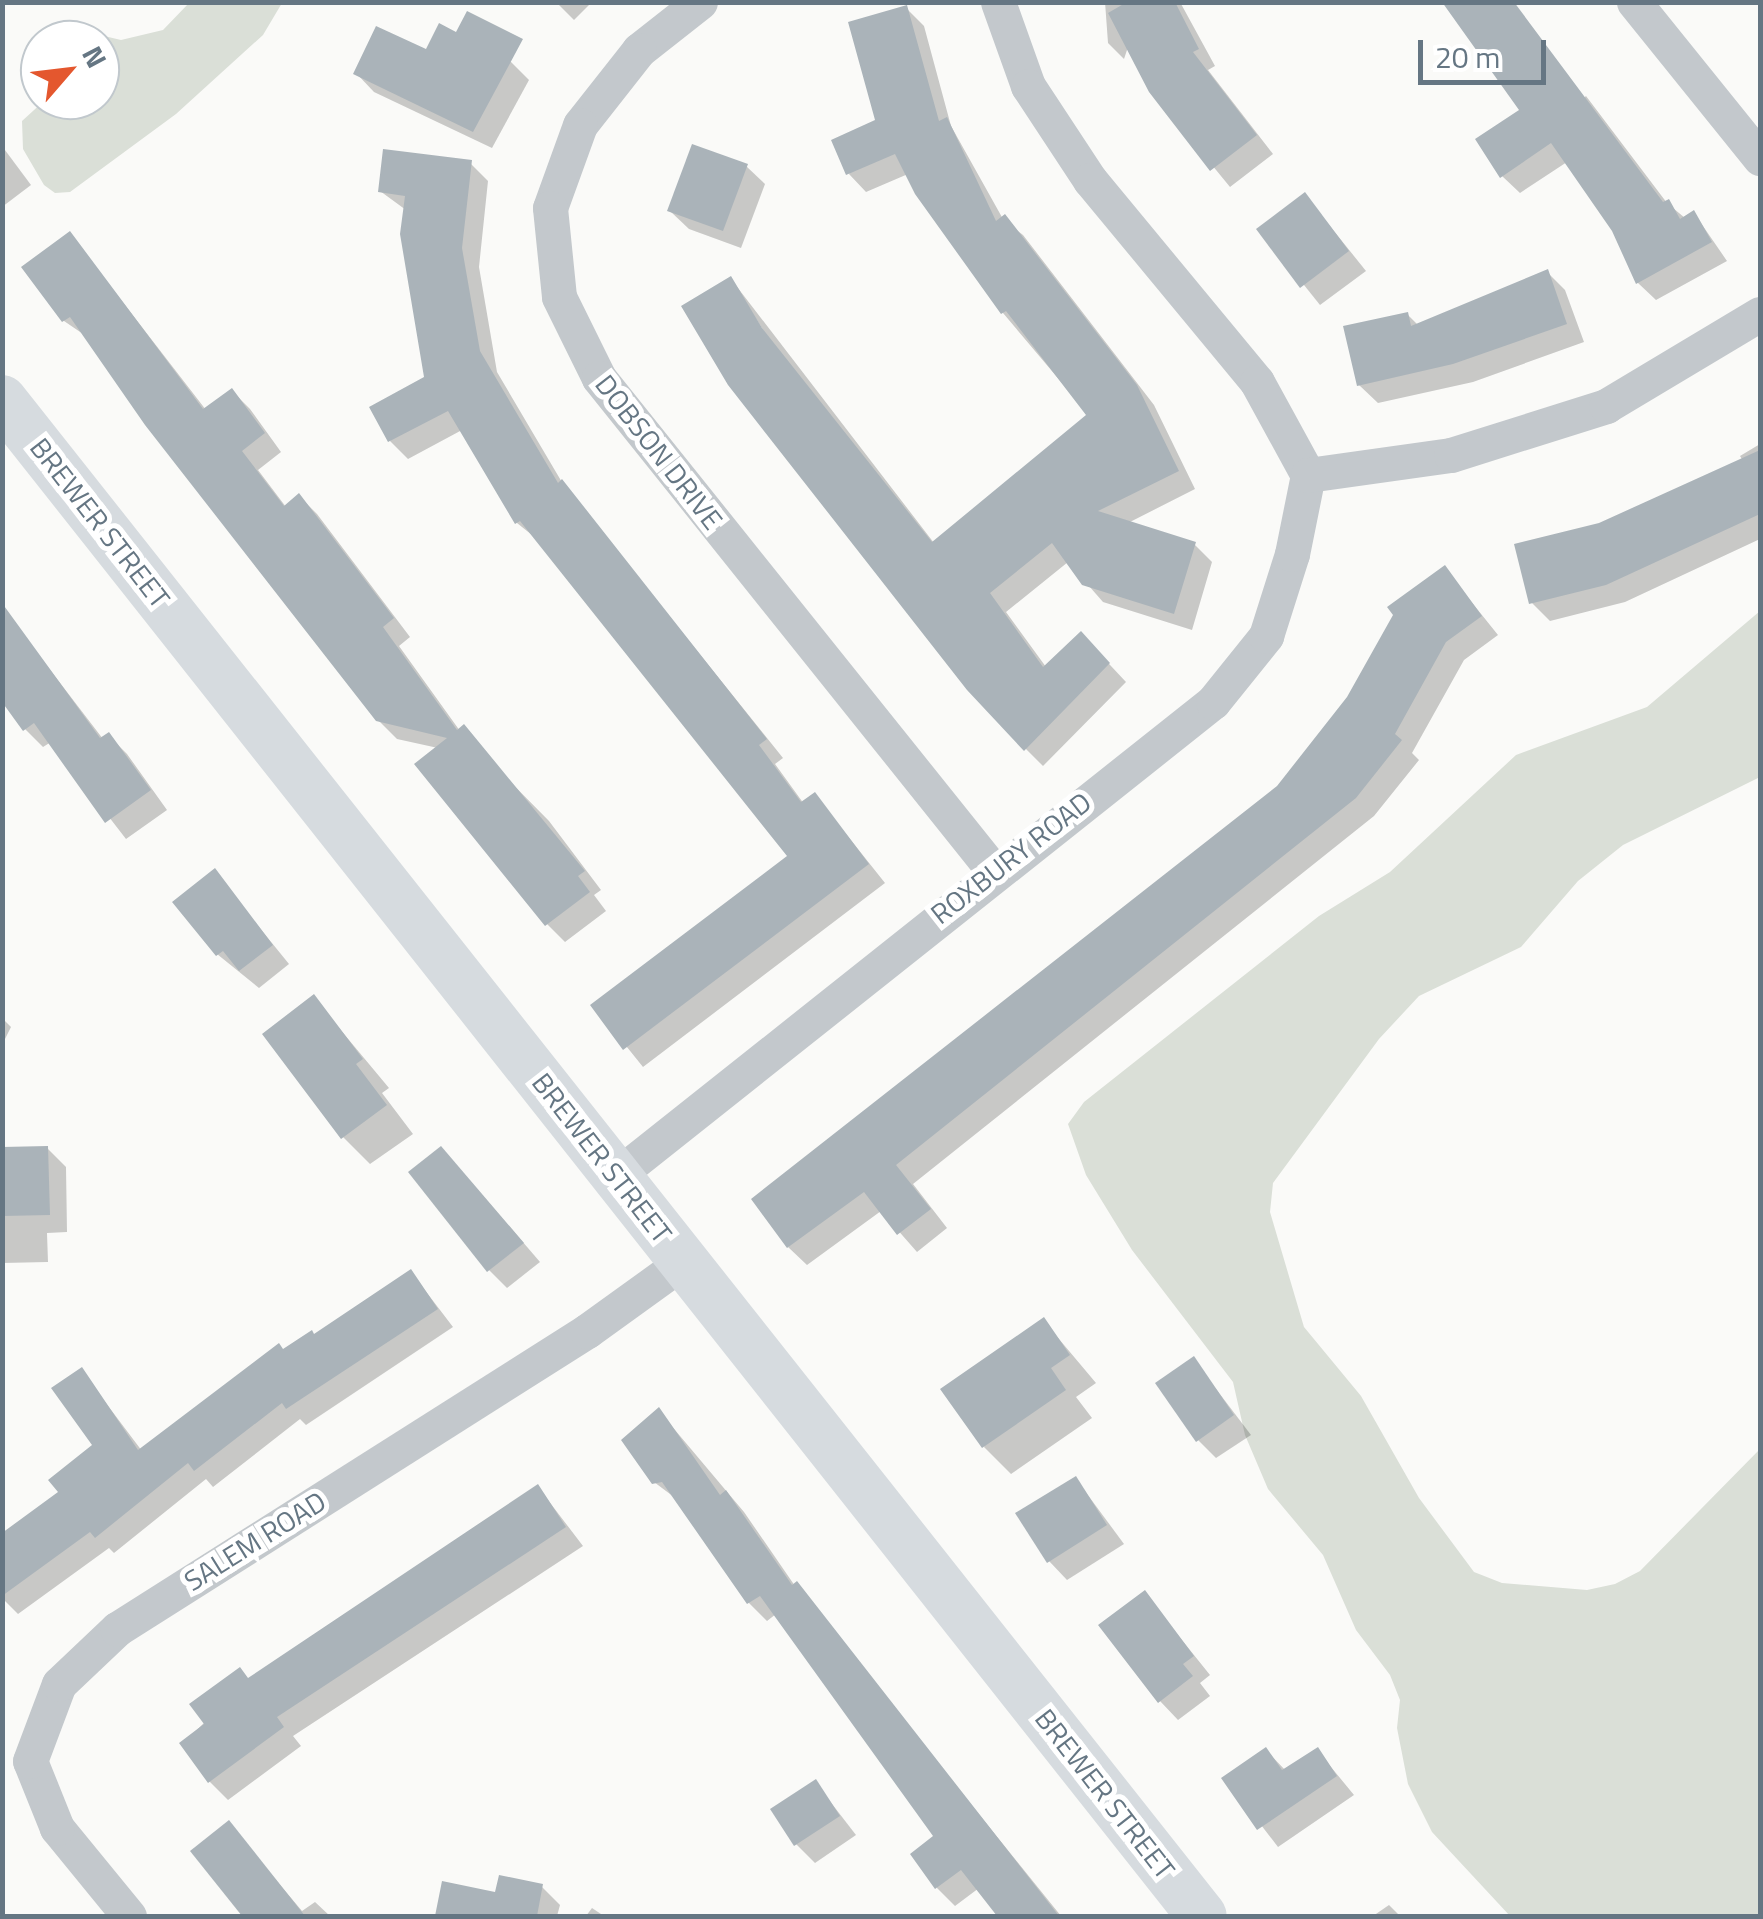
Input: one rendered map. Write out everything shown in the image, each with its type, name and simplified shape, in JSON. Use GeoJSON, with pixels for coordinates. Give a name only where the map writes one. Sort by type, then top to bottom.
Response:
{"type":"FeatureCollection","features":[{"type":"Feature","properties":{"kind":"main road","name":"BREWER STREET"},"geometry":{"type":"LineString","coordinates":[[2,400],[1202,1916]]}},
{"type":"Feature","properties":{"kind":"street","name":"DOBSON DRIVE"},"geometry":{"type":"LineString","coordinates":[[700,2],[639,50],[580,125],[550,208],[559,298],[599,378],[993,870]]}},
{"type":"Feature","properties":{"kind":"street"},"geometry":{"type":"LineString","coordinates":[[998,2],[1028,86],[1090,180],[1257,382],[1308,474],[1451,455],[1606,406],[1760,314]]}},
{"type":"Feature","properties":{"kind":"street"},"geometry":{"type":"LineString","coordinates":[[1634,2],[1760,158]]}},
{"type":"Feature","properties":{"kind":"street","name":"ROXBURY ROAD"},"geometry":{"type":"LineString","coordinates":[[616,1176],[993,870],[1214,702],[1266,636],[1292,554],[1308,474]]}},
{"type":"Feature","properties":{"kind":"street","name":"SALEM ROAD"},"geometry":{"type":"LineString","coordinates":[[129,1916],[57,1828],[30,1762],[60,1684],[116,1629],[587,1330],[684,1262]]}},
{"type":"Feature","properties":{"kind":"shaded area"},"geometry":{"type":"Polygon","coordinates":[[[189,3],[282,3],[263,35],[176,114],[70,192],[55,193],[44,185],[23,149],[22,121],[120,120],[120,40],[163,30],[189,3]]]}},
{"type":"Feature","properties":{"kind":"shaded area"},"geometry":{"type":"Polygon","coordinates":[[[1760,611],[1760,777],[1623,845],[1578,881],[1521,947],[1419,996],[1379,1039],[1273,1183],[1270,1212],[1304,1327],[1361,1396],[1419,1498],[1474,1572],[1502,1583],[1587,1590],[1615,1584],[1640,1571],[1760,1449],[1760,1916],[1510,1916],[1432,1832],[1408,1784],[1397,1728],[1400,1700],[1390,1675],[1356,1630],[1323,1555],[1268,1489],[1245,1435],[1233,1382],[1132,1250],[1086,1175],[1068,1124],[1084,1102],[1319,916],[1390,872],[1516,755],[1647,707],[1760,611]]]}},
{"type":"Feature","properties":{"kind":"building"},"geometry":{"type":"Polygon","coordinates":[[[1127,2],[1175,2],[1199,49],[1193,52],[1257,135],[1210,171],[1149,92],[1108,13],[1127,2]]]}},
{"type":"Feature","properties":{"kind":"building"},"geometry":{"type":"Polygon","coordinates":[[[1442,2],[1514,2],[1663,202],[1669,199],[1680,219],[1694,210],[1712,242],[1636,284],[1612,231],[1551,143],[1500,178],[1475,139],[1519,110],[1442,2]]]}},
{"type":"Feature","properties":{"kind":"building"},"geometry":{"type":"Polygon","coordinates":[[[907,5],[939,121],[947,117],[996,221],[1005,214],[1137,385],[1179,471],[1098,511],[1196,542],[1174,614],[1082,585],[1052,543],[990,593],[1043,667],[1081,631],[1110,663],[1024,751],[967,690],[728,385],[681,306],[731,276],[762,328],[932,542],[1086,415],[1006,311],[1001,314],[915,194],[895,154],[846,175],[831,140],[875,120],[848,22],[907,5]]]}},
{"type":"Feature","properties":{"kind":"building"},"geometry":{"type":"Polygon","coordinates":[[[467,11],[523,39],[473,132],[353,74],[376,26],[426,49],[439,23],[456,32],[467,11]]]}},
{"type":"Feature","properties":{"kind":"building"},"geometry":{"type":"Polygon","coordinates":[[[692,144],[748,164],[723,231],[667,211],[692,144]]]}},
{"type":"Feature","properties":{"kind":"building"},"geometry":{"type":"Polygon","coordinates":[[[383,149],[472,160],[462,248],[480,351],[558,483],[562,479],[767,739],[759,745],[801,802],[815,792],[869,864],[623,1050],[590,1005],[787,856],[520,521],[515,524],[448,411],[388,442],[369,407],[424,377],[400,234],[405,196],[378,192],[383,149]]]}},
{"type":"Feature","properties":{"kind":"building"},"geometry":{"type":"Polygon","coordinates":[[[1305,192],[1349,251],[1300,288],[1256,229],[1305,192]]]}},
{"type":"Feature","properties":{"kind":"building"},"geometry":{"type":"Polygon","coordinates":[[[70,231],[203,409],[232,388],[265,433],[242,451],[284,506],[299,493],[394,618],[383,627],[457,730],[464,724],[585,871],[578,876],[590,892],[545,926],[414,764],[447,738],[376,721],[145,425],[70,317],[62,322],[21,267],[70,231]]]}},
{"type":"Feature","properties":{"kind":"building"},"geometry":{"type":"Polygon","coordinates":[[[1548,269],[1567,324],[1453,364],[1357,386],[1343,326],[1408,312],[1411,326],[1548,269]]]}},
{"type":"Feature","properties":{"kind":"building"},"geometry":{"type":"Polygon","coordinates":[[[1760,450],[1760,514],[1606,585],[1529,604],[1514,544],[1599,523],[1760,450]]]}},
{"type":"Feature","properties":{"kind":"building"},"geometry":{"type":"Polygon","coordinates":[[[1445,565],[1482,616],[1446,642],[1395,734],[1402,740],[1356,798],[896,1165],[931,1209],[897,1235],[864,1192],[787,1248],[751,1199],[1277,786],[1347,697],[1393,615],[1387,607],[1445,565]]]}},
{"type":"Feature","properties":{"kind":"building"},"geometry":{"type":"Polygon","coordinates":[[[2,603],[100,738],[109,732],[151,790],[105,823],[34,723],[23,731],[2,702],[2,603]]]}},
{"type":"Feature","properties":{"kind":"building"},"geometry":{"type":"Polygon","coordinates":[[[215,868],[273,945],[239,971],[223,951],[216,956],[172,902],[215,868]]]}},
{"type":"Feature","properties":{"kind":"building"},"geometry":{"type":"Polygon","coordinates":[[[314,994],[363,1059],[356,1064],[387,1105],[341,1139],[262,1034],[314,994]]]}},
{"type":"Feature","properties":{"kind":"building"},"geometry":{"type":"Polygon","coordinates":[[[48,1146],[50,1215],[2,1216],[2,1147],[48,1146]]]}},
{"type":"Feature","properties":{"kind":"building"},"geometry":{"type":"Polygon","coordinates":[[[441,1146],[524,1243],[487,1272],[408,1172],[441,1146]]]}},
{"type":"Feature","properties":{"kind":"building"},"geometry":{"type":"Polygon","coordinates":[[[411,1269],[438,1309],[286,1409],[282,1403],[194,1471],[188,1463],[95,1538],[90,1532],[2,1596],[2,1533],[58,1492],[48,1480],[92,1445],[51,1388],[82,1367],[138,1450],[279,1343],[283,1349],[312,1330],[314,1334],[411,1269]]]}},
{"type":"Feature","properties":{"kind":"building"},"geometry":{"type":"Polygon","coordinates":[[[1044,1317],[1070,1355],[1051,1368],[1066,1390],[982,1448],[940,1389],[1044,1317]]]}},
{"type":"Feature","properties":{"kind":"building"},"geometry":{"type":"Polygon","coordinates":[[[1194,1356],[1234,1415],[1196,1442],[1155,1383],[1194,1356]]]}},
{"type":"Feature","properties":{"kind":"building"},"geometry":{"type":"Polygon","coordinates":[[[659,1407],[720,1495],[726,1490],[792,1585],[797,1581],[1059,1916],[997,1916],[961,1870],[935,1889],[910,1854],[933,1836],[760,1596],[747,1604],[662,1482],[652,1484],[621,1440],[659,1407]]]}},
{"type":"Feature","properties":{"kind":"building"},"geometry":{"type":"Polygon","coordinates":[[[1076,1476],[1107,1525],[1047,1563],[1015,1513],[1076,1476]]]}},
{"type":"Feature","properties":{"kind":"building"},"geometry":{"type":"Polygon","coordinates":[[[538,1484],[566,1527],[277,1717],[284,1727],[208,1783],[179,1743],[204,1724],[189,1704],[240,1667],[248,1678],[538,1484]]]}},
{"type":"Feature","properties":{"kind":"building"},"geometry":{"type":"Polygon","coordinates":[[[1145,1590],[1194,1656],[1183,1664],[1193,1676],[1158,1703],[1098,1625],[1145,1590]]]}},
{"type":"Feature","properties":{"kind":"building"},"geometry":{"type":"Polygon","coordinates":[[[1266,1747],[1282,1770],[1318,1747],[1337,1776],[1257,1830],[1221,1778],[1266,1747]]]}},
{"type":"Feature","properties":{"kind":"building"},"geometry":{"type":"Polygon","coordinates":[[[816,1779],[840,1816],[794,1846],[770,1809],[816,1779]]]}},
{"type":"Feature","properties":{"kind":"building"},"geometry":{"type":"Polygon","coordinates":[[[229,1820],[305,1916],[242,1916],[190,1851],[229,1820]]]}},
{"type":"Feature","properties":{"kind":"building"},"geometry":{"type":"Polygon","coordinates":[[[499,1875],[543,1884],[537,1916],[435,1916],[442,1881],[495,1892],[499,1875]]]}}]}
